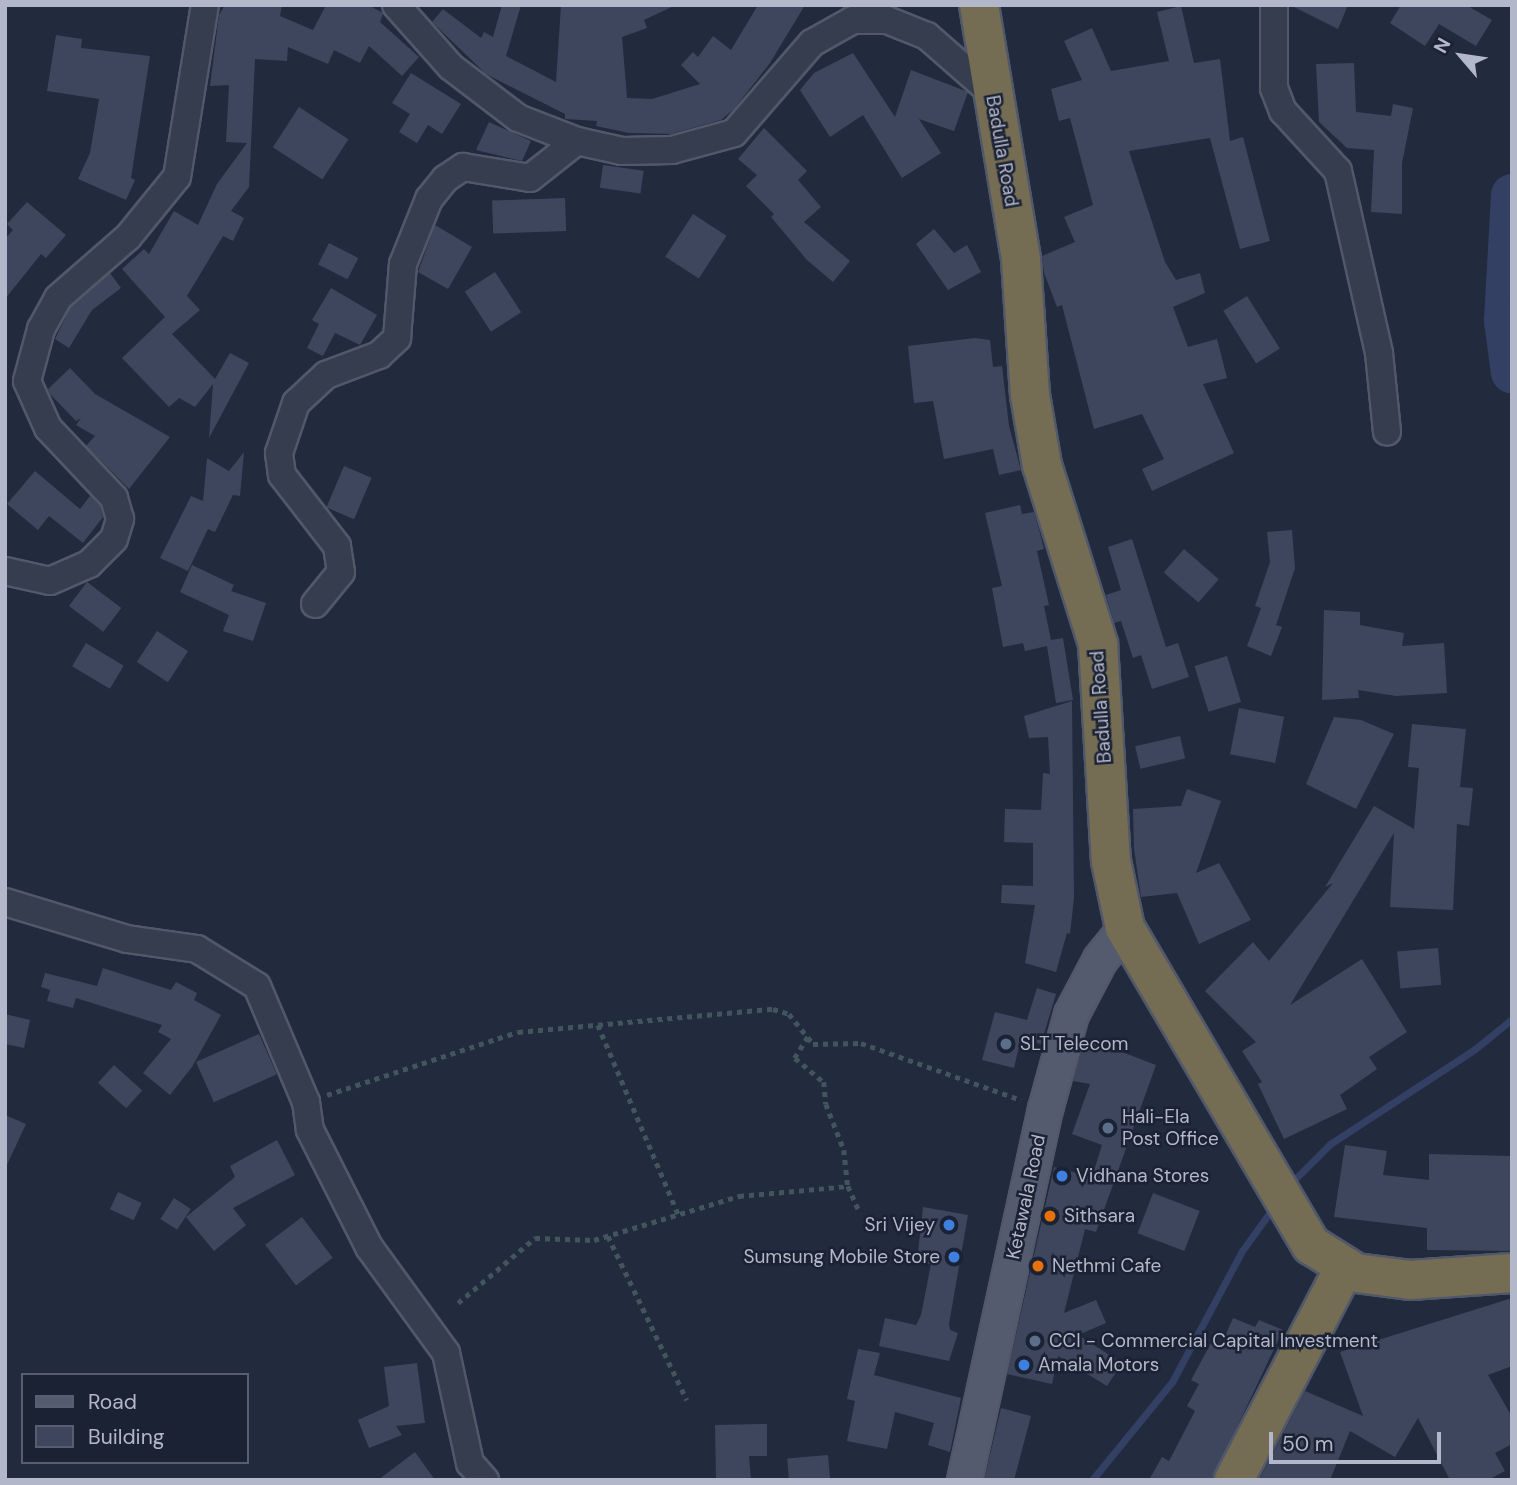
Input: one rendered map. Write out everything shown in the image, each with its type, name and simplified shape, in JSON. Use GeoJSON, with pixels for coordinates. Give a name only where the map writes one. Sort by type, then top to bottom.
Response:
{"type":"FeatureCollection","features":[{"type":"Feature","properties":{"kind":"highway","name":"Badulla Road"},"geometry":{"type":"LineString","coordinates":[[979,5],[1021,260],[1030,395],[1042,465],[1098,644],[1111,861],[1125,928],[1255,1148],[1304,1237],[1344,1269]]}},
{"type":"Feature","properties":{"kind":"highway"},"geometry":{"type":"LineString","coordinates":[[1234,1480],[1344,1269],[1410,1280],[1512,1273]]}},
{"type":"Feature","properties":{"kind":"main road","name":"Ketawala Road"},"geometry":{"type":"LineString","coordinates":[[964,1480],[1045,1109],[1071,1014],[1100,959],[1125,928]]}},
{"type":"Feature","properties":{"kind":"street"},"geometry":{"type":"LineString","coordinates":[[5,571],[50,581],[89,564],[114,539],[120,519],[114,498],[48,428],[27,381],[41,329],[58,298],[128,237],[177,177],[205,5]]}},
{"type":"Feature","properties":{"kind":"street"},"geometry":{"type":"LineString","coordinates":[[396,5],[451,67],[509,110],[577,141],[622,151],[672,150],[734,133],[812,43],[853,20],[887,20],[927,36],[992,93]]}},
{"type":"Feature","properties":{"kind":"street"},"geometry":{"type":"LineString","coordinates":[[1274,5],[1274,88],[1283,111],[1338,171],[1379,353],[1387,432]]}},
{"type":"Feature","properties":{"kind":"street"},"geometry":{"type":"LineString","coordinates":[[315,604],[341,572],[337,546],[282,475],[279,453],[296,403],[326,375],[379,355],[397,338],[402,264],[429,199],[445,179],[463,167],[530,178],[577,141]]}},
{"type":"Feature","properties":{"kind":"street"},"geometry":{"type":"LineString","coordinates":[[5,902],[127,939],[198,949],[257,986],[306,1102],[310,1130],[369,1247],[446,1353],[470,1463],[485,1480]]}},
{"type":"Feature","properties":{"kind":"path"},"geometry":{"type":"LineString","coordinates":[[306,1102],[518,1032],[773,1009],[789,1014],[813,1044],[861,1043],[1045,1109]]}},
{"type":"Feature","properties":{"kind":"path"},"geometry":{"type":"LineString","coordinates":[[598,1025],[679,1216]]}},
{"type":"Feature","properties":{"kind":"path"},"geometry":{"type":"LineString","coordinates":[[808,1037],[795,1058],[824,1082],[826,1104],[844,1150],[848,1186],[859,1211]]}},
{"type":"Feature","properties":{"kind":"path"},"geometry":{"type":"LineString","coordinates":[[457,1303],[535,1238],[608,1236],[739,1196],[848,1186]]}},
{"type":"Feature","properties":{"kind":"path"},"geometry":{"type":"LineString","coordinates":[[608,1236],[687,1400]]}},
{"type":"Feature","properties":{"kind":"building"},"geometry":{"type":"Polygon","coordinates":[[[225,5],[282,5],[280,16],[313,30],[326,5],[368,5],[383,13],[380,22],[419,57],[402,76],[369,46],[360,63],[334,50],[328,64],[288,47],[287,61],[255,59],[249,187],[231,211],[244,218],[233,241],[223,236],[187,296],[200,310],[172,334],[215,379],[230,353],[249,363],[209,438],[213,384],[195,407],[179,398],[169,407],[122,358],[165,317],[122,269],[144,249],[149,254],[174,211],[198,225],[217,184],[247,143],[226,142],[229,85],[210,86],[219,15],[225,5]]]}},
{"type":"Feature","properties":{"kind":"building"},"geometry":{"type":"Polygon","coordinates":[[[502,5],[521,5],[506,56],[556,82],[561,5],[676,5],[644,20],[647,28],[622,37],[627,98],[652,99],[700,84],[681,65],[693,52],[698,57],[713,36],[731,50],[758,5],[805,5],[770,63],[734,109],[721,120],[671,134],[629,133],[596,126],[597,121],[565,119],[565,114],[486,74],[432,22],[443,9],[481,38],[484,32],[493,37],[502,5]]]}},
{"type":"Feature","properties":{"kind":"building"},"geometry":{"type":"Polygon","coordinates":[[[1290,5],[1348,5],[1338,29],[1290,5]]]}},
{"type":"Feature","properties":{"kind":"building"},"geometry":{"type":"Polygon","coordinates":[[[1401,5],[1466,5],[1492,20],[1476,46],[1439,24],[1425,46],[1390,23],[1401,5]]]}},
{"type":"Feature","properties":{"kind":"building"},"geometry":{"type":"Polygon","coordinates":[[[1181,6],[1194,63],[1220,59],[1230,141],[1243,137],[1270,241],[1240,249],[1210,138],[1129,151],[1165,262],[1176,280],[1200,273],[1205,293],[1173,307],[1188,347],[1217,339],[1227,378],[1203,384],[1234,453],[1152,491],[1142,469],[1164,459],[1142,414],[1094,429],[1062,305],[1057,307],[1044,273],[1042,256],[1075,242],[1064,217],[1093,205],[1070,118],[1059,121],[1051,89],[1082,80],[1064,41],[1092,28],[1111,71],[1169,61],[1157,12],[1181,6]]]}},
{"type":"Feature","properties":{"kind":"building"},"geometry":{"type":"Polygon","coordinates":[[[56,35],[82,39],[81,48],[150,56],[131,178],[135,180],[126,200],[78,179],[90,153],[99,99],[47,91],[56,35]]]}},
{"type":"Feature","properties":{"kind":"building"},"geometry":{"type":"Polygon","coordinates":[[[853,53],[895,117],[911,70],[968,92],[954,131],[919,119],[941,153],[902,178],[863,115],[830,137],[800,90],[814,73],[853,53]]]}},
{"type":"Feature","properties":{"kind":"building"},"geometry":{"type":"Polygon","coordinates":[[[1354,63],[1356,112],[1391,116],[1393,104],[1413,108],[1402,163],[1402,214],[1371,212],[1374,150],[1347,148],[1319,122],[1316,64],[1354,63]]]}},
{"type":"Feature","properties":{"kind":"building"},"geometry":{"type":"Polygon","coordinates":[[[411,73],[461,104],[442,134],[428,125],[417,143],[399,132],[410,114],[392,103],[411,73]]]}},
{"type":"Feature","properties":{"kind":"building"},"geometry":{"type":"Polygon","coordinates":[[[299,107],[348,139],[322,179],[273,147],[299,107]]]}},
{"type":"Feature","properties":{"kind":"building"},"geometry":{"type":"Polygon","coordinates":[[[489,122],[531,141],[522,161],[476,150],[489,122]]]}},
{"type":"Feature","properties":{"kind":"building"},"geometry":{"type":"Polygon","coordinates":[[[764,128],[807,171],[798,180],[821,207],[804,222],[850,261],[833,282],[807,260],[771,217],[774,214],[746,186],[757,175],[738,159],[764,128]]]}},
{"type":"Feature","properties":{"kind":"building"},"geometry":{"type":"Polygon","coordinates":[[[603,165],[644,171],[640,193],[600,188],[603,165]]]}},
{"type":"Feature","properties":{"kind":"building"},"geometry":{"type":"Polygon","coordinates":[[[565,198],[566,231],[493,234],[492,201],[565,198]]]}},
{"type":"Feature","properties":{"kind":"building"},"geometry":{"type":"Polygon","coordinates":[[[27,202],[66,235],[46,258],[41,254],[5,299],[5,239],[13,230],[7,224],[27,202]]]}},
{"type":"Feature","properties":{"kind":"building"},"geometry":{"type":"Polygon","coordinates":[[[693,214],[727,236],[699,279],[665,257],[693,214]]]}},
{"type":"Feature","properties":{"kind":"building"},"geometry":{"type":"Polygon","coordinates":[[[435,225],[472,247],[448,289],[418,272],[435,225]]]}},
{"type":"Feature","properties":{"kind":"building"},"geometry":{"type":"Polygon","coordinates":[[[934,229],[954,253],[967,245],[981,272],[948,290],[916,244],[934,229]]]}},
{"type":"Feature","properties":{"kind":"building"},"geometry":{"type":"Polygon","coordinates":[[[329,243],[358,258],[348,279],[318,264],[329,243]]]}},
{"type":"Feature","properties":{"kind":"building"},"geometry":{"type":"Polygon","coordinates":[[[495,272],[521,312],[491,332],[465,292],[495,272]]]}},
{"type":"Feature","properties":{"kind":"building"},"geometry":{"type":"Polygon","coordinates":[[[110,273],[121,288],[92,310],[69,348],[55,339],[70,308],[110,273]]]}},
{"type":"Feature","properties":{"kind":"building"},"geometry":{"type":"Polygon","coordinates":[[[331,288],[377,315],[360,345],[335,333],[323,356],[307,348],[319,324],[312,320],[331,288]]]}},
{"type":"Feature","properties":{"kind":"building"},"geometry":{"type":"Polygon","coordinates":[[[1247,296],[1280,349],[1256,363],[1223,311],[1247,296]]]}},
{"type":"Feature","properties":{"kind":"building"},"geometry":{"type":"Polygon","coordinates":[[[975,338],[990,340],[993,367],[1002,366],[1009,426],[1021,470],[999,475],[993,449],[944,459],[933,401],[914,403],[908,346],[975,338]]]}},
{"type":"Feature","properties":{"kind":"building"},"geometry":{"type":"Polygon","coordinates":[[[70,368],[95,394],[170,437],[129,489],[86,446],[95,436],[76,425],[81,418],[76,421],[50,394],[48,389],[70,368]]]}},
{"type":"Feature","properties":{"kind":"building"},"geometry":{"type":"Polygon","coordinates":[[[244,452],[240,496],[233,495],[215,532],[208,529],[188,571],[160,558],[191,496],[203,501],[207,458],[229,471],[244,452]]]}},
{"type":"Feature","properties":{"kind":"building"},"geometry":{"type":"Polygon","coordinates":[[[344,466],[372,478],[354,519],[326,507],[344,466]]]}},
{"type":"Feature","properties":{"kind":"building"},"geometry":{"type":"Polygon","coordinates":[[[35,471],[80,509],[90,496],[100,506],[103,517],[83,543],[49,516],[38,530],[7,504],[35,471]]]}},
{"type":"Feature","properties":{"kind":"building"},"geometry":{"type":"Polygon","coordinates":[[[1020,505],[1022,514],[1034,512],[1039,529],[1044,549],[1037,551],[1049,605],[1044,606],[1051,640],[1063,638],[1073,700],[1056,703],[1047,646],[1025,651],[1023,643],[1003,647],[992,588],[1002,586],[985,513],[1020,505]]]}},
{"type":"Feature","properties":{"kind":"building"},"geometry":{"type":"Polygon","coordinates":[[[1292,530],[1295,568],[1276,625],[1282,627],[1271,656],[1247,646],[1261,608],[1255,606],[1270,562],[1267,532],[1292,530]]]}},
{"type":"Feature","properties":{"kind":"building"},"geometry":{"type":"Polygon","coordinates":[[[1132,539],[1166,647],[1178,643],[1189,677],[1152,689],[1141,655],[1133,658],[1121,621],[1114,623],[1106,595],[1121,590],[1108,547],[1132,539]]]}},
{"type":"Feature","properties":{"kind":"building"},"geometry":{"type":"Polygon","coordinates":[[[1184,549],[1219,579],[1198,603],[1164,572],[1184,549]]]}},
{"type":"Feature","properties":{"kind":"building"},"geometry":{"type":"Polygon","coordinates":[[[192,565],[234,585],[231,591],[266,603],[253,641],[223,631],[229,615],[180,592],[192,565]]]}},
{"type":"Feature","properties":{"kind":"building"},"geometry":{"type":"Polygon","coordinates":[[[87,582],[121,608],[103,632],[69,606],[87,582]]]}},
{"type":"Feature","properties":{"kind":"building"},"geometry":{"type":"Polygon","coordinates":[[[1324,610],[1360,612],[1360,625],[1404,633],[1402,646],[1444,643],[1447,693],[1396,696],[1358,690],[1359,698],[1322,700],[1324,610]]]}},
{"type":"Feature","properties":{"kind":"building"},"geometry":{"type":"Polygon","coordinates":[[[157,631],[188,651],[168,682],[137,662],[157,631]]]}},
{"type":"Feature","properties":{"kind":"building"},"geometry":{"type":"Polygon","coordinates":[[[86,643],[124,666],[110,689],[72,666],[86,643]]]}},
{"type":"Feature","properties":{"kind":"building"},"geometry":{"type":"Polygon","coordinates":[[[1227,656],[1241,702],[1209,712],[1194,666],[1227,656]]]}},
{"type":"Feature","properties":{"kind":"building"},"geometry":{"type":"Polygon","coordinates":[[[1072,701],[1074,898],[1070,934],[1067,933],[1056,972],[1025,963],[1035,905],[1001,903],[1002,885],[1033,886],[1033,843],[1004,842],[1005,809],[1041,810],[1043,773],[1050,774],[1048,737],[1029,738],[1024,716],[1072,701]]]}},
{"type":"Feature","properties":{"kind":"building"},"geometry":{"type":"Polygon","coordinates":[[[1239,708],[1284,717],[1275,763],[1230,754],[1239,708]]]}},
{"type":"Feature","properties":{"kind":"building"},"geometry":{"type":"Polygon","coordinates":[[[1334,717],[1361,720],[1394,734],[1356,809],[1306,784],[1334,717]]]}},
{"type":"Feature","properties":{"kind":"building"},"geometry":{"type":"Polygon","coordinates":[[[1412,724],[1466,729],[1460,787],[1473,788],[1469,826],[1457,824],[1453,910],[1390,907],[1394,833],[1290,1005],[1362,959],[1407,1032],[1369,1057],[1377,1069],[1340,1095],[1347,1109],[1284,1139],[1258,1084],[1262,1082],[1242,1051],[1256,1042],[1205,991],[1253,942],[1269,961],[1333,883],[1325,887],[1374,806],[1414,829],[1419,768],[1408,767],[1412,724]]]}},
{"type":"Feature","properties":{"kind":"building"},"geometry":{"type":"Polygon","coordinates":[[[1180,736],[1185,758],[1140,769],[1135,746],[1180,736]]]}},
{"type":"Feature","properties":{"kind":"building"},"geometry":{"type":"Polygon","coordinates":[[[1187,789],[1221,801],[1196,873],[1219,863],[1251,920],[1199,944],[1177,893],[1141,897],[1134,849],[1133,809],[1181,806],[1187,789]]]}},
{"type":"Feature","properties":{"kind":"building"},"geometry":{"type":"Polygon","coordinates":[[[1438,948],[1441,985],[1400,988],[1397,952],[1438,948]]]}},
{"type":"Feature","properties":{"kind":"building"},"geometry":{"type":"Polygon","coordinates":[[[103,968],[171,990],[176,982],[197,993],[194,1000],[221,1015],[192,1067],[170,1095],[143,1073],[171,1039],[158,1032],[162,1025],[76,998],[73,1008],[47,1001],[50,990],[41,987],[45,973],[97,986],[103,968]]]}},
{"type":"Feature","properties":{"kind":"building"},"geometry":{"type":"Polygon","coordinates":[[[1037,988],[1056,994],[1041,1044],[1021,1038],[1014,1068],[982,1060],[995,1012],[1027,1020],[1037,988]]]}},
{"type":"Feature","properties":{"kind":"building"},"geometry":{"type":"Polygon","coordinates":[[[5,1014],[30,1020],[24,1048],[5,1044],[5,1014]]]}},
{"type":"Feature","properties":{"kind":"building"},"geometry":{"type":"Polygon","coordinates":[[[259,1034],[277,1074],[214,1102],[196,1062],[259,1034]]]}},
{"type":"Feature","properties":{"kind":"building"},"geometry":{"type":"Polygon","coordinates":[[[1093,1041],[1156,1065],[1096,1232],[1085,1229],[1064,1313],[1096,1300],[1106,1323],[1078,1335],[1122,1363],[1107,1386],[1058,1356],[1052,1384],[1007,1374],[1054,1167],[1092,1177],[1102,1145],[1072,1134],[1090,1084],[1073,1081],[1083,1044],[1093,1041]]]}},
{"type":"Feature","properties":{"kind":"building"},"geometry":{"type":"Polygon","coordinates":[[[114,1065],[142,1090],[126,1108],[98,1083],[114,1065]]]}},
{"type":"Feature","properties":{"kind":"building"},"geometry":{"type":"Polygon","coordinates":[[[5,1115],[26,1124],[5,1169],[5,1115]]]}},
{"type":"Feature","properties":{"kind":"building"},"geometry":{"type":"Polygon","coordinates":[[[277,1140],[295,1175],[233,1208],[246,1225],[214,1251],[186,1217],[235,1177],[230,1166],[277,1140]]]}},
{"type":"Feature","properties":{"kind":"building"},"geometry":{"type":"Polygon","coordinates":[[[1345,1145],[1387,1151],[1383,1175],[1429,1180],[1429,1154],[1512,1156],[1512,1251],[1427,1250],[1427,1228],[1334,1217],[1345,1145]]]}},
{"type":"Feature","properties":{"kind":"building"},"geometry":{"type":"Polygon","coordinates":[[[118,1192],[142,1203],[134,1220],[110,1209],[118,1192]]]}},
{"type":"Feature","properties":{"kind":"building"},"geometry":{"type":"Polygon","coordinates":[[[1153,1193],[1200,1211],[1184,1251],[1138,1233],[1153,1193]]]}},
{"type":"Feature","properties":{"kind":"building"},"geometry":{"type":"Polygon","coordinates":[[[174,1198],[191,1209],[177,1230],[160,1219],[174,1198]]]}},
{"type":"Feature","properties":{"kind":"building"},"geometry":{"type":"Polygon","coordinates":[[[923,1207],[968,1215],[949,1324],[950,1330],[958,1333],[949,1361],[879,1346],[885,1318],[916,1325],[921,1315],[931,1264],[917,1262],[923,1207]]]}},
{"type":"Feature","properties":{"kind":"building"},"geometry":{"type":"Polygon","coordinates":[[[302,1217],[333,1258],[296,1285],[265,1245],[302,1217]]]}},
{"type":"Feature","properties":{"kind":"building"},"geometry":{"type":"Polygon","coordinates":[[[1512,1298],[1512,1366],[1488,1375],[1512,1417],[1512,1444],[1495,1453],[1505,1471],[1488,1480],[1450,1480],[1418,1418],[1395,1457],[1350,1431],[1330,1480],[1259,1480],[1305,1391],[1363,1416],[1340,1352],[1512,1298]]]}},
{"type":"Feature","properties":{"kind":"building"},"geometry":{"type":"Polygon","coordinates":[[[1233,1318],[1255,1327],[1259,1320],[1283,1330],[1212,1480],[1149,1480],[1162,1457],[1169,1461],[1195,1411],[1187,1406],[1199,1384],[1191,1380],[1211,1343],[1220,1348],[1233,1318]]]}},
{"type":"Feature","properties":{"kind":"building"},"geometry":{"type":"Polygon","coordinates":[[[858,1349],[880,1353],[874,1375],[961,1398],[950,1452],[928,1445],[934,1423],[895,1412],[887,1449],[847,1441],[855,1401],[847,1399],[858,1349]]]}},
{"type":"Feature","properties":{"kind":"building"},"geometry":{"type":"Polygon","coordinates":[[[417,1363],[425,1423],[396,1426],[402,1435],[369,1448],[358,1420],[389,1406],[384,1367],[417,1363]]]}},
{"type":"Feature","properties":{"kind":"building"},"geometry":{"type":"Polygon","coordinates":[[[1001,1408],[1031,1416],[1014,1480],[984,1480],[1001,1408]]]}},
{"type":"Feature","properties":{"kind":"building"},"geometry":{"type":"Polygon","coordinates":[[[767,1424],[767,1456],[749,1456],[751,1480],[716,1480],[715,1425],[767,1424]]]}},
{"type":"Feature","properties":{"kind":"building"},"geometry":{"type":"Polygon","coordinates":[[[415,1452],[435,1480],[378,1480],[415,1452]]]}},
{"type":"Feature","properties":{"kind":"building"},"geometry":{"type":"Polygon","coordinates":[[[828,1455],[830,1480],[789,1480],[787,1459],[828,1455]]]}},
{"type":"Feature","properties":{"kind":"waterway"},"geometry":{"type":"LineString","coordinates":[[1512,195],[1505,321],[1512,373]]}},
{"type":"Feature","properties":{"kind":"waterway"},"geometry":{"type":"LineString","coordinates":[[1290,1184],[1330,1144],[1475,1049],[1512,1019]]}},
{"type":"Feature","properties":{"kind":"waterway"},"geometry":{"type":"LineString","coordinates":[[1092,1480],[1172,1382],[1242,1251],[1275,1205]]}},
{"type":"Feature","properties":{"kind":"place","name":"SLT Telecom"},"geometry":{"type":"Point","coordinates":[1006,1044]}},
{"type":"Feature","properties":{"kind":"place","name":"Hali-Ela Post Office"},"geometry":{"type":"Point","coordinates":[1108,1128]}},
{"type":"Feature","properties":{"kind":"place","name":"Vidhana Stores"},"geometry":{"type":"Point","coordinates":[1062,1176]}},
{"type":"Feature","properties":{"kind":"place","name":"Sithsara"},"geometry":{"type":"Point","coordinates":[1050,1216]}},
{"type":"Feature","properties":{"kind":"place","name":"Sri Vijey"},"geometry":{"type":"Point","coordinates":[949,1225]}},
{"type":"Feature","properties":{"kind":"place","name":"Sumsung Mobile Store"},"geometry":{"type":"Point","coordinates":[954,1257]}},
{"type":"Feature","properties":{"kind":"place","name":"Nethmi Cafe"},"geometry":{"type":"Point","coordinates":[1038,1266]}},
{"type":"Feature","properties":{"kind":"place","name":"CCI - Commercial Capital Investment"},"geometry":{"type":"Point","coordinates":[1035,1341]}},
{"type":"Feature","properties":{"kind":"place","name":"Amala Motors"},"geometry":{"type":"Point","coordinates":[1024,1365]}}]}
